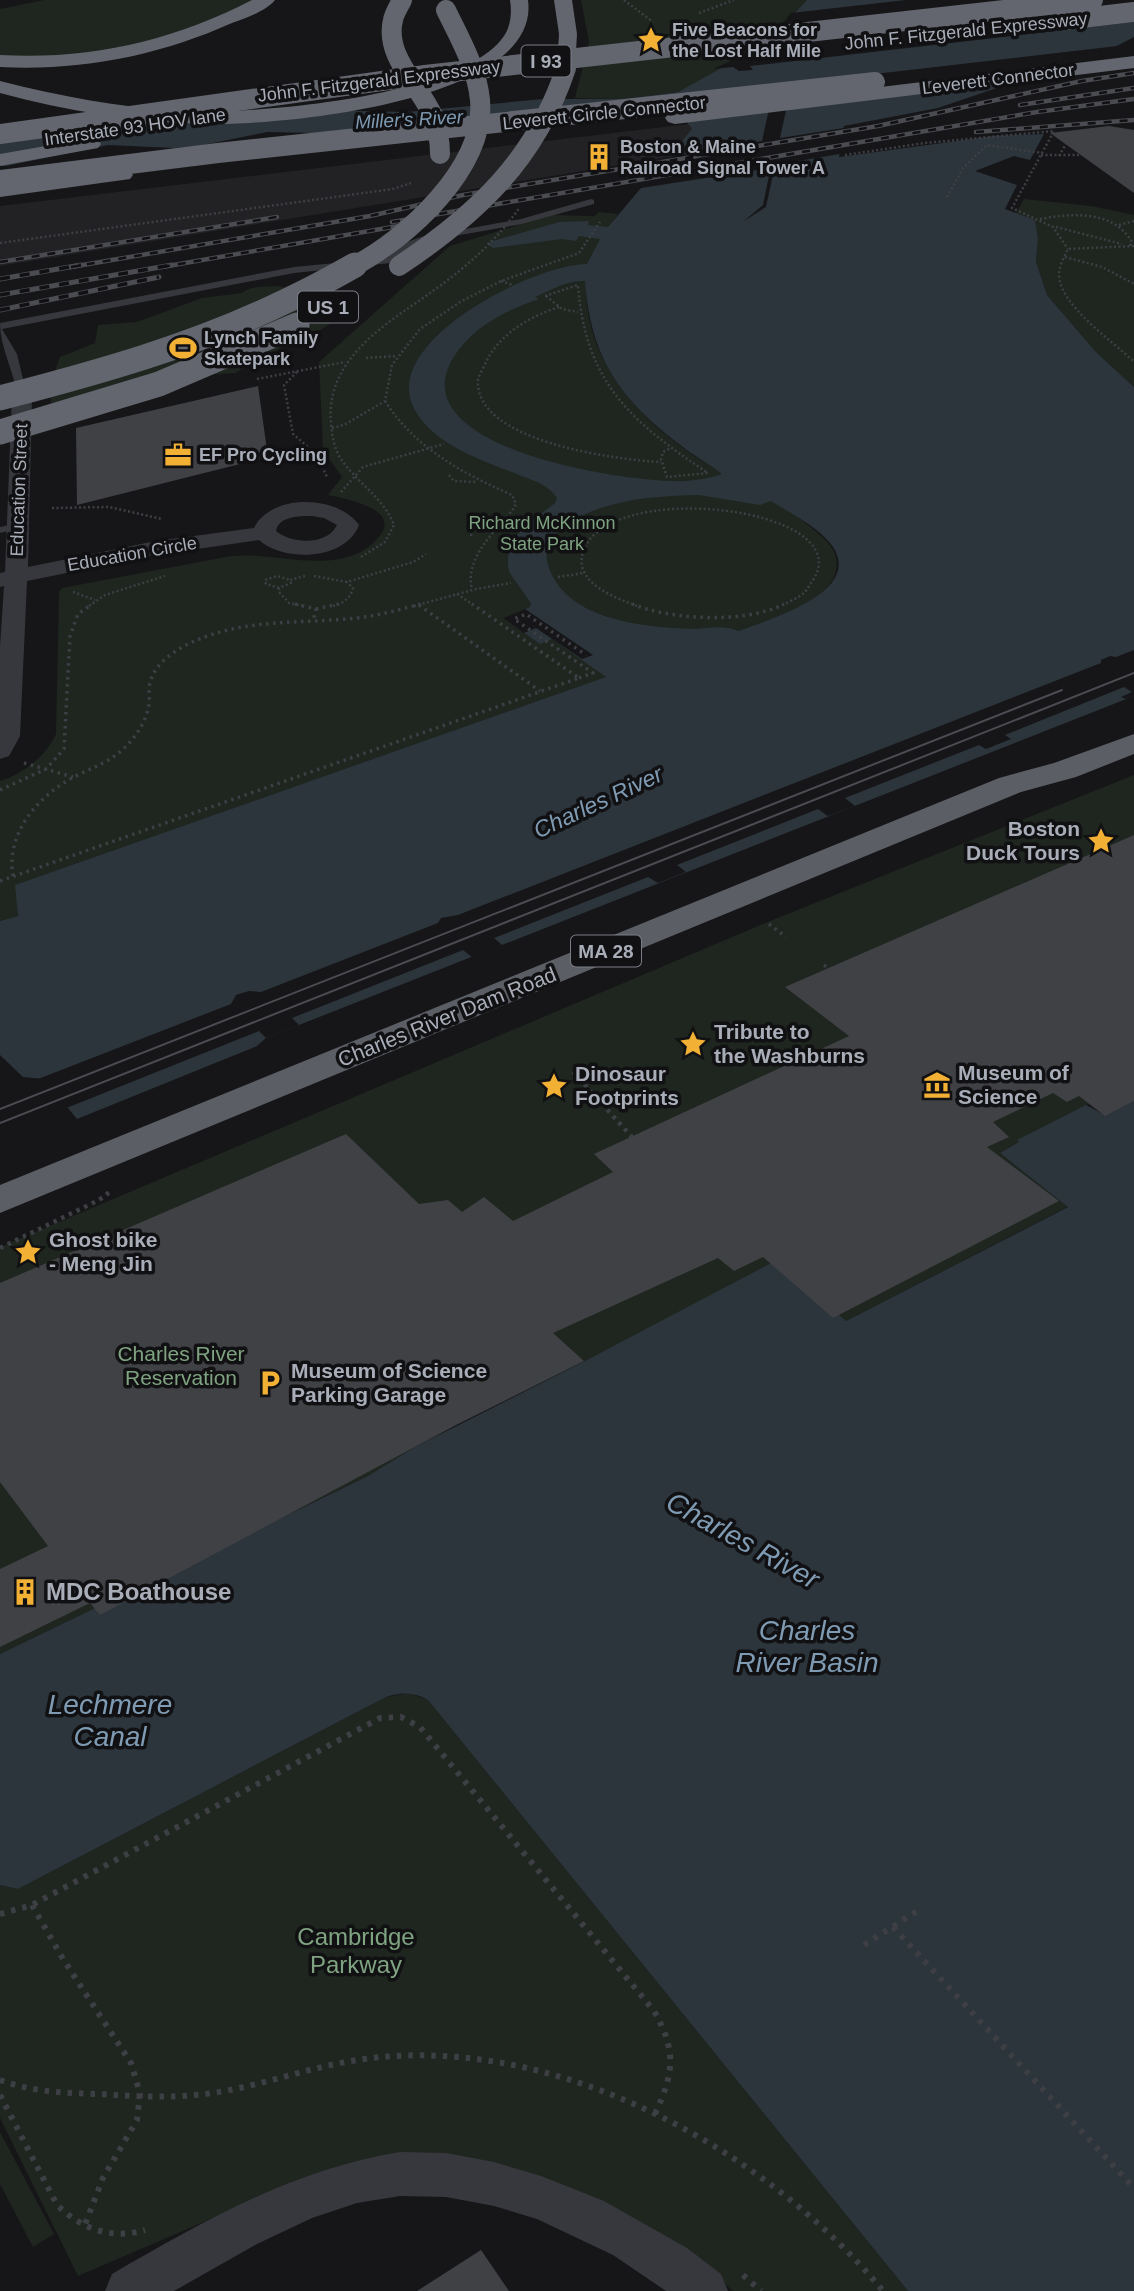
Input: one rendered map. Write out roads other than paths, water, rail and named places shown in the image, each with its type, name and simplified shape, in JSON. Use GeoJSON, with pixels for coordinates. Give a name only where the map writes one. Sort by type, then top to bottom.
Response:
{"type":"FeatureCollection","features":[{"type":"Feature","properties":{"kind":"highway"},"geometry":{"type":"LineString","coordinates":[[0,61],[68,61],[138,49],[210,27],[266,0]]}},
{"type":"Feature","properties":{"kind":"highway"},"geometry":{"type":"LineString","coordinates":[[327,282],[411,206],[432,178],[440,156],[441,137],[434,116],[393,47],[392,19],[402,0]]}},
{"type":"Feature","properties":{"kind":"highway"},"geometry":{"type":"LineString","coordinates":[[0,87],[70,103],[167,115],[238,118],[343,106],[416,90],[487,60],[505,47],[514,33],[519,23],[519,0]]}},
{"type":"Feature","properties":{"kind":"highway","name":"US 1"},"geometry":{"type":"LineString","coordinates":[[373,282],[440,236],[495,188],[541,129],[557,96],[566,68],[568,34],[563,0]]}},
{"type":"Feature","properties":{"kind":"highway"},"geometry":{"type":"LineString","coordinates":[[343,68],[948,0]]}},
{"type":"Feature","properties":{"kind":"highway","name":"John F. Fitzgerald Expressway"},"geometry":{"type":"LineString","coordinates":[[0,134],[412,76],[1093,0]]}},
{"type":"Feature","properties":{"kind":"highway","name":"US 1"},"geometry":{"type":"LineString","coordinates":[[7,398],[187,343],[254,316],[327,282],[419,220],[455,180],[470,154],[480,116],[478,92],[468,57],[443,5]]}},
{"type":"Feature","properties":{"kind":"highway","name":"John F. Fitzgerald Expressway"},"geometry":{"type":"LineString","coordinates":[[544,81],[1134,12]]}},
{"type":"Feature","properties":{"kind":"highway","name":"Leverett Connector"},"geometry":{"type":"LineString","coordinates":[[868,88],[1134,51]]}},
{"type":"Feature","properties":{"kind":"highway","name":"Interstate 93 HOV lane"},"geometry":{"type":"LineString","coordinates":[[0,147],[155,123],[397,91],[563,72],[729,58]]}},
{"type":"Feature","properties":{"kind":"highway","name":"Leverett Connector"},"geometry":{"type":"LineString","coordinates":[[868,88],[1134,62]]}},
{"type":"Feature","properties":{"kind":"highway","name":"John F. Fitzgerald Expressway"},"geometry":{"type":"LineString","coordinates":[[152,134],[492,88]]}},
{"type":"Feature","properties":{"kind":"highway","name":"Leverett Circle Connector"},"geometry":{"type":"LineString","coordinates":[[245,170],[675,118],[868,88]]}},
{"type":"Feature","properties":{"kind":"highway","name":"Leverett Circle Connector"},"geometry":{"type":"LineString","coordinates":[[0,180],[267,147],[868,88]]}},
{"type":"Feature","properties":{"kind":"highway"},"geometry":{"type":"LineString","coordinates":[[0,116],[134,96]]}},
{"type":"Feature","properties":{"kind":"highway"},"geometry":{"type":"LineString","coordinates":[[0,191],[317,152],[675,118]]}},
{"type":"Feature","properties":{"kind":"highway"},"geometry":{"type":"LineString","coordinates":[[0,159],[115,140]]}},
{"type":"Feature","properties":{"kind":"highway"},"geometry":{"type":"LineString","coordinates":[[0,202],[150,182]]}},
{"type":"Feature","properties":{"kind":"highway","name":"US 1"},"geometry":{"type":"LineString","coordinates":[[0,420],[152,377],[231,349],[317,313],[269,338],[159,384],[0,432]]}},
{"type":"Feature","properties":{"kind":"highway","name":"Charles River Dam Road"},"geometry":{"type":"LineString","coordinates":[[1010,785],[1074,743],[1134,719]]}},
{"type":"Feature","properties":{"kind":"highway","name":"Charles River Dam Road"},"geometry":{"type":"LineString","coordinates":[[0,1200],[1010,785],[1074,767],[1134,743]]}},
{"type":"Feature","properties":{"kind":"street","name":"Education Street"},"geometry":{"type":"LineString","coordinates":[[7,398],[9,756]]}},
{"type":"Feature","properties":{"kind":"street","name":"Education Circle"},"geometry":{"type":"LineString","coordinates":[[8,578],[144,550],[264,533]]}},
{"type":"Feature","properties":{"kind":"street"},"geometry":{"type":"LineString","coordinates":[[129,2291],[263,2215],[359,2180],[396,2174],[470,2180],[545,2199],[625,2235],[661,2257],[704,2291]]}},
{"type":"Feature","properties":{"kind":"lane"},"geometry":{"type":"LineString","coordinates":[[0,326],[294,270],[390,260],[405,246],[424,239],[522,221],[591,202]]}},
{"type":"Feature","properties":{"kind":"lane"},"geometry":{"type":"LineString","coordinates":[[0,331],[9,344],[18,369],[7,398]]}},
{"type":"Feature","properties":{"kind":"water"},"geometry":{"type":"Polygon","coordinates":[[[807,0],[1134,0],[1134,37],[1111,49],[938,108],[844,126],[839,157],[994,136],[1044,134],[1030,160],[1014,156],[975,171],[1017,185],[1005,209],[1035,220],[1038,238],[1036,262],[1047,295],[1096,352],[1134,387],[1134,696],[266,1038],[257,1046],[77,1119],[44,1079],[23,1077],[0,1055],[0,921],[18,916],[15,885],[606,677],[552,639],[540,644],[503,618],[530,607],[531,603],[509,572],[508,560],[514,540],[528,524],[555,503],[557,498],[539,483],[472,456],[443,440],[420,418],[412,404],[410,379],[421,354],[442,331],[471,309],[534,277],[564,267],[587,264],[600,239],[579,236],[576,241],[562,239],[493,248],[486,243],[559,222],[589,221],[588,225],[608,227],[641,188],[777,167],[784,139],[669,157],[692,129],[681,114],[676,112],[313,133],[267,132],[175,148],[108,145],[0,166],[0,139],[203,115],[312,110],[407,112],[543,99],[623,99],[678,92],[727,65],[756,55],[807,0]],[[585,281],[565,284],[535,297],[539,299],[502,314],[470,337],[453,358],[445,390],[459,416],[489,438],[529,455],[574,468],[659,480],[690,481],[722,474],[647,418],[616,380],[595,336],[585,281]],[[699,495],[632,500],[600,508],[570,522],[560,529],[548,549],[547,561],[555,581],[569,596],[586,608],[606,616],[650,626],[692,629],[721,627],[738,631],[810,601],[826,589],[836,575],[838,560],[830,543],[810,525],[771,501],[760,505],[699,495]]]}},
{"type":"Feature","properties":{"kind":"water","name":"Charles River Basin"},"geometry":{"type":"Polygon","coordinates":[[[1134,1101],[1134,2291],[908,2291],[428,1700],[418,1695],[386,1697],[18,1889],[0,1885],[0,1654],[368,1476],[415,1447],[777,1260],[846,1321],[1068,1207],[1000,1153],[1019,1142],[1017,1140],[1086,1105],[1105,1115],[1134,1101]]]}},
{"type":"Feature","properties":{"kind":"tram line"},"geometry":{"type":"LineString","coordinates":[[0,1123],[1134,673]]}},
{"type":"Feature","properties":{"kind":"tram line"},"geometry":{"type":"LineString","coordinates":[[0,1109],[1062,690]]}},
{"type":"Feature","properties":{"kind":"railway"},"geometry":{"type":"LineString","coordinates":[[71,267],[370,216],[463,195],[878,126],[1082,81],[1134,73]]}},
{"type":"Feature","properties":{"kind":"railway"},"geometry":{"type":"LineString","coordinates":[[1020,105],[1134,88]]}},
{"type":"Feature","properties":{"kind":"railway"},"geometry":{"type":"LineString","coordinates":[[392,222],[1037,112],[1134,99]]}},
{"type":"Feature","properties":{"kind":"railway"},"geometry":{"type":"LineString","coordinates":[[976,132],[1134,120]]}},
{"type":"Feature","properties":{"kind":"railway"},"geometry":{"type":"LineString","coordinates":[[0,262],[277,217]]}},
{"type":"Feature","properties":{"kind":"railway"},"geometry":{"type":"LineString","coordinates":[[162,267],[404,225]]}},
{"type":"Feature","properties":{"kind":"railway"},"geometry":{"type":"LineString","coordinates":[[0,279],[81,265]]}},
{"type":"Feature","properties":{"kind":"railway"},"geometry":{"type":"LineString","coordinates":[[0,295],[172,265]]}},
{"type":"Feature","properties":{"kind":"railway"},"geometry":{"type":"LineString","coordinates":[[0,310],[159,277]]}},
{"type":"Feature","properties":{"kind":"place","name":"Five Beacons for the Lost Half Mile"},"geometry":{"type":"Point","coordinates":[651,40]}},
{"type":"Feature","properties":{"kind":"place","name":"Boston & Maine Railroad Signal Tower A"},"geometry":{"type":"Point","coordinates":[599,157]}},
{"type":"Feature","properties":{"kind":"place","name":"Lynch Family Skatepark"},"geometry":{"type":"Point","coordinates":[183,348]}},
{"type":"Feature","properties":{"kind":"place","name":"EF Pro Cycling"},"geometry":{"type":"Point","coordinates":[178,455]}},
{"type":"Feature","properties":{"kind":"place","name":"Boston Duck Tours"},"geometry":{"type":"Point","coordinates":[1101,841]}},
{"type":"Feature","properties":{"kind":"place","name":"Tribute to the Washburns"},"geometry":{"type":"Point","coordinates":[693,1044]}},
{"type":"Feature","properties":{"kind":"place","name":"Museum of Science"},"geometry":{"type":"Point","coordinates":[937,1085]}},
{"type":"Feature","properties":{"kind":"place","name":"Dinosaur Footprints"},"geometry":{"type":"Point","coordinates":[554,1086]}},
{"type":"Feature","properties":{"kind":"place","name":"Ghost bike - Meng Jin"},"geometry":{"type":"Point","coordinates":[28,1252]}},
{"type":"Feature","properties":{"kind":"place","name":"Museum of Science Parking Garage"},"geometry":{"type":"Point","coordinates":[270,1383]}},
{"type":"Feature","properties":{"kind":"place","name":"MDC Boathouse"},"geometry":{"type":"Point","coordinates":[25,1592]}},
{"type":"Feature","properties":{"kind":"water label","name":"Miller's River"},"geometry":{"type":"Point","coordinates":[409,119]}},
{"type":"Feature","properties":{"kind":"water label","name":"Charles River"},"geometry":{"type":"Point","coordinates":[598,802]}},
{"type":"Feature","properties":{"kind":"water label","name":"Charles River"},"geometry":{"type":"Point","coordinates":[743,1540]}},
{"type":"Feature","properties":{"kind":"water label","name":"Lechmere Canal"},"geometry":{"type":"Point","coordinates":[110,1720]}},
{"type":"Feature","properties":{"kind":"park label","name":"Richard McKinnon State Park"},"geometry":{"type":"Point","coordinates":[542,533]}},
{"type":"Feature","properties":{"kind":"park label","name":"Charles River Reservation"},"geometry":{"type":"Point","coordinates":[181,1366]}},
{"type":"Feature","properties":{"kind":"park label","name":"Cambridge Parkway"},"geometry":{"type":"Point","coordinates":[356,1951]}}]}
